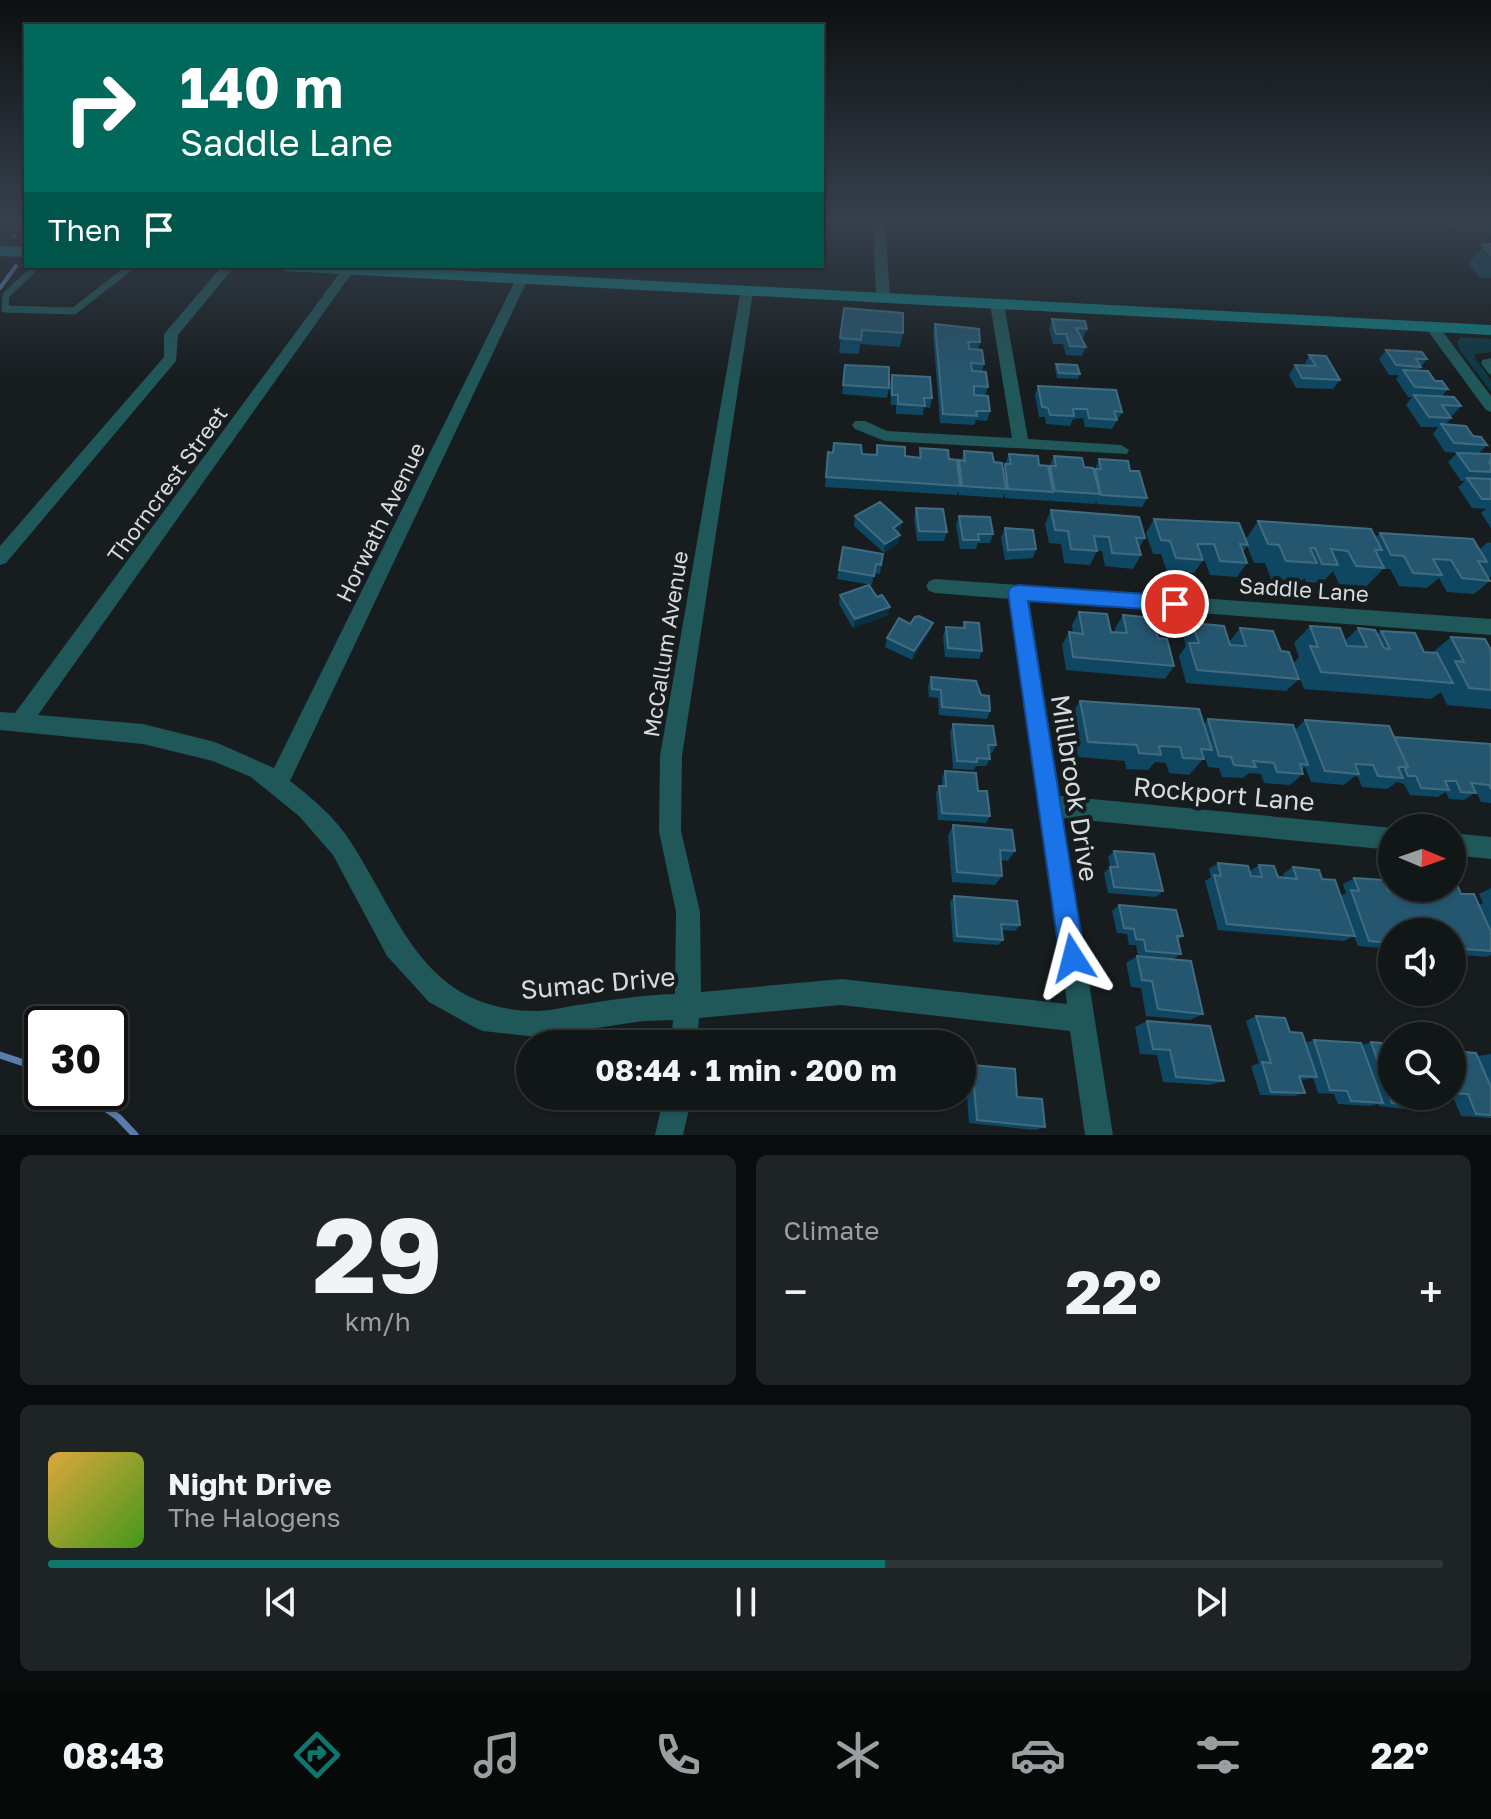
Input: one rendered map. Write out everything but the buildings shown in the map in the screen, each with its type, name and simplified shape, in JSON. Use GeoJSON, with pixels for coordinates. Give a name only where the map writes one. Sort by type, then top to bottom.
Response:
{"type":"FeatureCollection","features":[{"type":"Feature","properties":{"kind":"main road"},"geometry":{"type":"LineString","coordinates":[[466,273],[522,279],[1491,330]]}},
{"type":"Feature","properties":{"kind":"street"},"geometry":{"type":"LineString","coordinates":[[0,558],[171,358],[171,334],[223,273]]}},
{"type":"Feature","properties":{"kind":"street","name":"Thorncrest Street"},"geometry":{"type":"LineString","coordinates":[[10,722],[346,273]]}},
{"type":"Feature","properties":{"kind":"street"},"geometry":{"type":"LineString","coordinates":[[882,273],[883,298]]}},
{"type":"Feature","properties":{"kind":"street","name":"Horwath Avenue"},"geometry":{"type":"LineString","coordinates":[[278,783],[522,279]]}},
{"type":"Feature","properties":{"kind":"street","name":"McCallum Avenue"},"geometry":{"type":"LineString","coordinates":[[685,1030],[688,912],[670,831],[671,756],[746,291]]}},
{"type":"Feature","properties":{"kind":"street"},"geometry":{"type":"LineString","coordinates":[[997,304],[1021,444]]}},
{"type":"Feature","properties":{"kind":"street"},"geometry":{"type":"LineString","coordinates":[[1432,327],[1491,407]]}},
{"type":"Feature","properties":{"kind":"street"},"geometry":{"type":"LineString","coordinates":[[860,425],[885,436],[1121,450]]}},
{"type":"Feature","properties":{"kind":"street","name":"Saddle Lane"},"geometry":{"type":"LineString","coordinates":[[935,586],[1491,627]]}},
{"type":"Feature","properties":{"kind":"street","name":"Millbrook Drive"},"geometry":{"type":"LineString","coordinates":[[1018,592],[1099,1135]]}},
{"type":"Feature","properties":{"kind":"street","name":"Sumac Drive"},"geometry":{"type":"LineString","coordinates":[[10,722],[143,734],[215,752],[259,770],[307,808],[341,847],[396,947],[438,993],[483,1018],[537,1024],[643,1008],[730,1004],[841,992],[1082,1019]]}},
{"type":"Feature","properties":{"kind":"street","name":"Rockport Lane"},"geometry":{"type":"LineString","coordinates":[[1050,806],[1378,838]]}},
{"type":"Feature","properties":{"kind":"street"},"geometry":{"type":"LineString","coordinates":[[1466,845],[1491,848]]}},
{"type":"Feature","properties":{"kind":"street"},"geometry":{"type":"LineString","coordinates":[[669,1135],[675,1110]]}},
{"type":"Feature","properties":{"kind":"lane"},"geometry":{"type":"LineString","coordinates":[[30,273],[6,295],[5,309],[74,311],[123,273]]}},
{"type":"Feature","properties":{"kind":"lane"},"geometry":{"type":"LineString","coordinates":[[1491,362],[1485,363],[1491,371]]}},
{"type":"Feature","properties":{"kind":"shaded area"},"geometry":{"type":"Polygon","coordinates":[[[1461,337],[1491,339],[1491,352],[1475,354],[1475,358],[1491,380],[1491,392],[1459,349],[1457,341],[1461,337]]]}},
{"type":"Feature","properties":{"kind":"waterway"},"geometry":{"type":"LineString","coordinates":[[0,288],[11,273]]}},
{"type":"Feature","properties":{"kind":"waterway"},"geometry":{"type":"LineString","coordinates":[[0,1055],[24,1063]]}},
{"type":"Feature","properties":{"kind":"waterway"},"geometry":{"type":"LineString","coordinates":[[108,1110],[135,1135]]}},
{"type":"Feature","properties":{"kind":"route"},"geometry":{"type":"LineString","coordinates":[[1073,958],[1018,592],[1175,604]]}}]}
